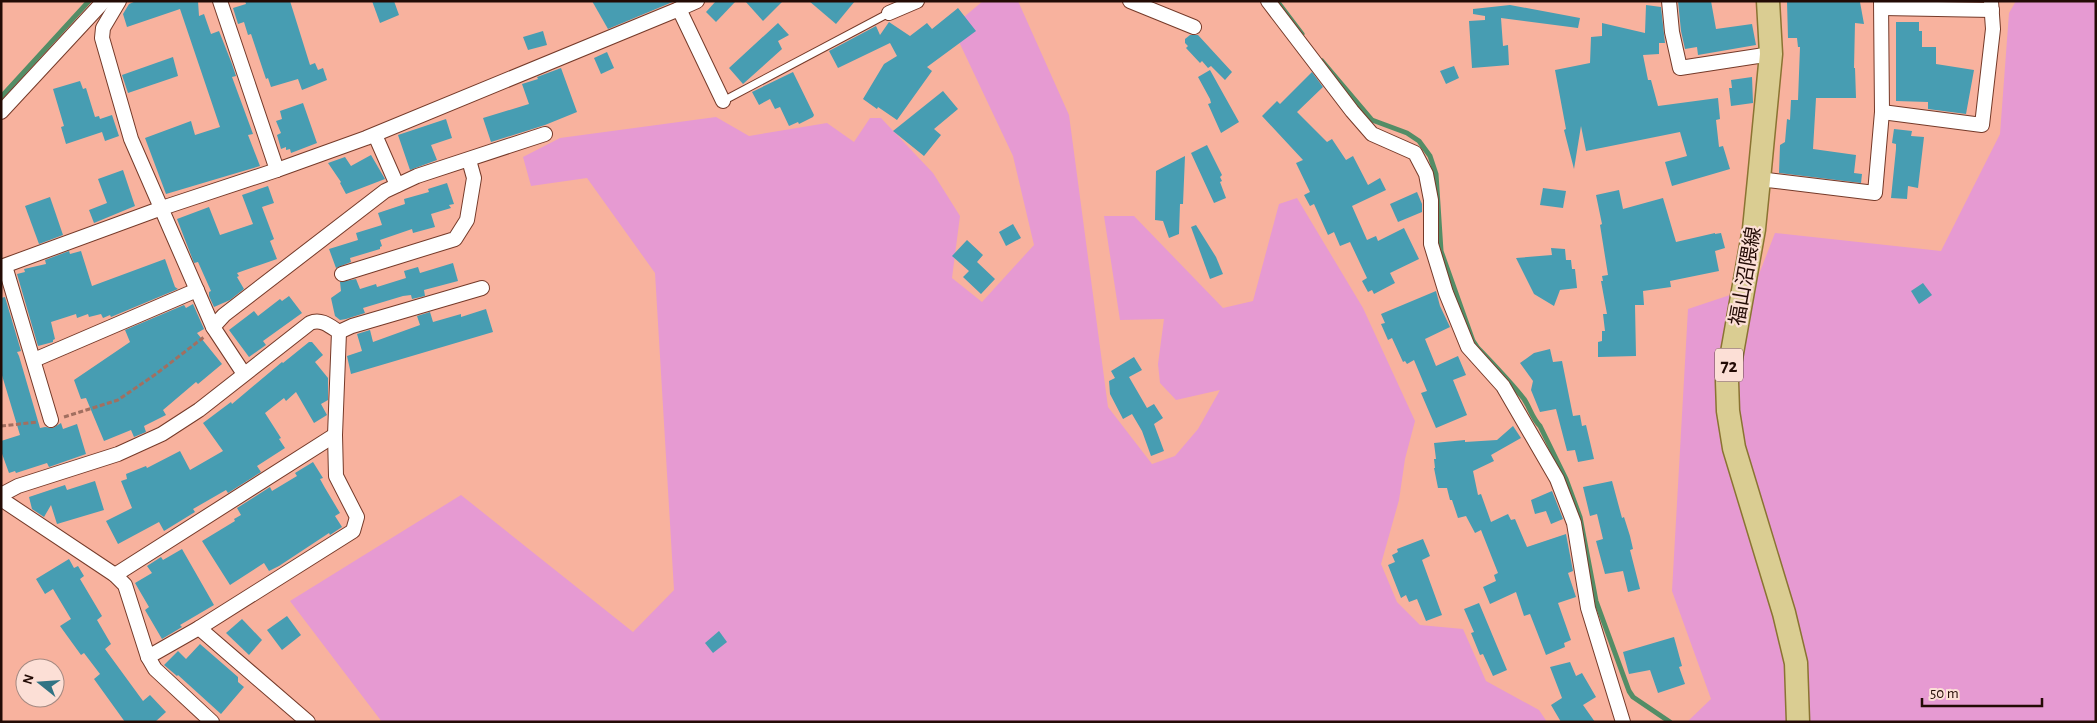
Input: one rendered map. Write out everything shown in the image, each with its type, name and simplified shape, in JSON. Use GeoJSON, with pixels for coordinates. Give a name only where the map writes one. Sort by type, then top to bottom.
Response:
{"type":"FeatureCollection","features":[{"type":"Feature","properties":{"kind":"main road","name":"福山沼隈線"},"geometry":{"type":"LineString","coordinates":[[1768,1],[1771,54],[1760,179],[1754,230],[1727,381],[1728,411],[1734,448],[1784,613],[1796,663],[1798,722]]}},
{"type":"Feature","properties":{"kind":"street"},"geometry":{"type":"LineString","coordinates":[[1,112],[104,1]]}},
{"type":"Feature","properties":{"kind":"street"},"geometry":{"type":"LineString","coordinates":[[119,1],[103,28],[102,38],[131,139],[213,327],[244,374]]}},
{"type":"Feature","properties":{"kind":"street"},"geometry":{"type":"LineString","coordinates":[[220,1],[278,170]]}},
{"type":"Feature","properties":{"kind":"street"},"geometry":{"type":"LineString","coordinates":[[51,420],[34,360],[3,267],[162,208],[278,170],[375,135],[697,1]]}},
{"type":"Feature","properties":{"kind":"street"},"geometry":{"type":"LineString","coordinates":[[889,13],[917,1]]}},
{"type":"Feature","properties":{"kind":"street"},"geometry":{"type":"LineString","coordinates":[[1130,1],[1194,27]]}},
{"type":"Feature","properties":{"kind":"street"},"geometry":{"type":"LineString","coordinates":[[1268,1],[1352,111],[1372,134],[1415,154],[1426,174],[1431,200],[1431,244],[1446,293],[1468,347],[1502,386],[1557,479],[1574,524],[1588,608],[1623,722]]}},
{"type":"Feature","properties":{"kind":"street"},"geometry":{"type":"LineString","coordinates":[[1670,1],[1672,32],[1680,68],[1771,54]]}},
{"type":"Feature","properties":{"kind":"street"},"geometry":{"type":"LineString","coordinates":[[1760,179],[1876,193],[1882,112],[1882,5],[1991,6],[1993,29],[1982,124],[1882,112]]}},
{"type":"Feature","properties":{"kind":"street"},"geometry":{"type":"LineString","coordinates":[[679,9],[723,101]]}},
{"type":"Feature","properties":{"kind":"street"},"geometry":{"type":"LineString","coordinates":[[213,327],[232,309],[385,191],[417,176],[545,134]]}},
{"type":"Feature","properties":{"kind":"street"},"geometry":{"type":"LineString","coordinates":[[375,135],[397,186]]}},
{"type":"Feature","properties":{"kind":"street"},"geometry":{"type":"LineString","coordinates":[[342,274],[455,239],[467,220],[473,187],[474,178],[469,160]]}},
{"type":"Feature","properties":{"kind":"street"},"geometry":{"type":"LineString","coordinates":[[339,332],[352,326],[482,288]]}},
{"type":"Feature","properties":{"kind":"street"},"geometry":{"type":"LineString","coordinates":[[34,360],[196,290]]}},
{"type":"Feature","properties":{"kind":"street"},"geometry":{"type":"LineString","coordinates":[[1,495],[18,486],[118,454],[162,434],[199,410],[316,321],[322,322],[339,332]]}},
{"type":"Feature","properties":{"kind":"street"},"geometry":{"type":"LineString","coordinates":[[148,657],[199,628],[353,531],[357,517],[336,476],[335,434],[339,332]]}},
{"type":"Feature","properties":{"kind":"street"},"geometry":{"type":"LineString","coordinates":[[115,575],[335,434]]}},
{"type":"Feature","properties":{"kind":"street"},"geometry":{"type":"LineString","coordinates":[[1,499],[115,575],[125,585],[148,657],[154,669],[212,722]]}},
{"type":"Feature","properties":{"kind":"street"},"geometry":{"type":"LineString","coordinates":[[199,628],[308,722]]}},
{"type":"Feature","properties":{"kind":"lane"},"geometry":{"type":"LineString","coordinates":[[723,101],[889,13]]}},
{"type":"Feature","properties":{"kind":"path"},"geometry":{"type":"LineString","coordinates":[[1,426],[51,420],[97,408],[118,400],[206,336],[213,327]]}},
{"type":"Feature","properties":{"kind":"shaded area"},"geometry":{"type":"Polygon","coordinates":[[[983,1],[1018,1],[1069,115],[1108,407],[1152,464],[1175,456],[1198,429],[1220,390],[1176,400],[1160,383],[1158,364],[1164,319],[1120,320],[1104,216],[1134,216],[1223,308],[1253,301],[1279,204],[1297,198],[1363,308],[1415,421],[1405,459],[1399,500],[1381,564],[1397,602],[1420,625],[1463,629],[1486,681],[1539,710],[1547,722],[382,722],[290,601],[461,495],[633,632],[674,590],[655,273],[587,178],[531,186],[523,157],[560,138],[716,117],[749,136],[827,123],[854,142],[870,118],[881,118],[933,173],[960,216],[952,278],[982,302],[1034,245],[1013,156],[952,27],[983,1]]]}},
{"type":"Feature","properties":{"kind":"shaded area"},"geometry":{"type":"Polygon","coordinates":[[[2016,1],[2096,1],[2096,722],[1687,722],[1711,699],[1672,591],[1688,309],[1754,287],[1775,233],[1941,251],[2000,134],[2009,13],[2016,1]]]}},
{"type":"Feature","properties":{"kind":"building"},"geometry":{"type":"Polygon","coordinates":[[[136,1],[198,1],[199,16],[204,14],[211,34],[219,31],[232,64],[236,76],[232,77],[253,134],[248,135],[260,166],[166,194],[145,138],[191,121],[195,135],[220,127],[180,9],[127,27],[123,14],[129,4],[136,1]]]}},
{"type":"Feature","properties":{"kind":"building"},"geometry":{"type":"Polygon","coordinates":[[[245,1],[290,1],[310,65],[315,63],[318,70],[323,68],[327,80],[302,90],[298,79],[271,87],[268,78],[266,79],[251,34],[248,35],[244,22],[238,24],[233,8],[246,4],[245,1]]]}},
{"type":"Feature","properties":{"kind":"building"},"geometry":{"type":"Polygon","coordinates":[[[372,1],[394,1],[399,15],[380,23],[372,1]]]}},
{"type":"Feature","properties":{"kind":"building"},"geometry":{"type":"Polygon","coordinates":[[[592,1],[675,1],[608,29],[592,1]]]}},
{"type":"Feature","properties":{"kind":"building"},"geometry":{"type":"Polygon","coordinates":[[[716,1],[736,1],[716,22],[706,12],[716,1]]]}},
{"type":"Feature","properties":{"kind":"building"},"geometry":{"type":"Polygon","coordinates":[[[745,1],[783,1],[763,21],[745,1]]]}},
{"type":"Feature","properties":{"kind":"building"},"geometry":{"type":"Polygon","coordinates":[[[809,1],[855,1],[836,24],[809,1]]]}},
{"type":"Feature","properties":{"kind":"building"},"geometry":{"type":"Polygon","coordinates":[[[1678,1],[1711,1],[1716,29],[1752,24],[1756,45],[1698,55],[1697,47],[1685,49],[1678,1]]]}},
{"type":"Feature","properties":{"kind":"building"},"geometry":{"type":"Polygon","coordinates":[[[1787,1],[1860,2],[1864,24],[1855,23],[1854,68],[1856,98],[1816,98],[1813,149],[1856,155],[1854,173],[1862,174],[1861,183],[1779,173],[1780,145],[1785,142],[1787,119],[1790,120],[1791,100],[1798,100],[1800,47],[1798,47],[1797,38],[1788,38],[1787,1]]]}},
{"type":"Feature","properties":{"kind":"building"},"geometry":{"type":"Polygon","coordinates":[[[1510,5],[1580,18],[1578,28],[1501,18],[1503,46],[1508,45],[1509,65],[1472,68],[1469,21],[1485,20],[1485,16],[1473,14],[1473,9],[1510,5]]]}},
{"type":"Feature","properties":{"kind":"building"},"geometry":{"type":"Polygon","coordinates":[[[1646,5],[1661,7],[1665,43],[1659,43],[1659,54],[1643,55],[1648,80],[1651,80],[1658,106],[1718,98],[1720,119],[1716,120],[1719,147],[1723,146],[1730,169],[1672,186],[1665,162],[1687,156],[1680,132],[1586,151],[1581,126],[1574,169],[1564,130],[1566,129],[1555,70],[1590,63],[1591,37],[1602,36],[1602,23],[1645,33],[1646,5]]]}},
{"type":"Feature","properties":{"kind":"building"},"geometry":{"type":"Polygon","coordinates":[[[958,8],[976,31],[927,67],[932,71],[897,120],[863,99],[884,64],[897,56],[890,43],[838,68],[829,51],[876,26],[880,35],[889,22],[910,36],[927,23],[932,29],[958,8]]]}},
{"type":"Feature","properties":{"kind":"building"},"geometry":{"type":"Polygon","coordinates":[[[1896,22],[1919,22],[1919,31],[1922,31],[1922,47],[1936,47],[1936,64],[1974,70],[1966,114],[1928,109],[1928,102],[1896,101],[1896,22]]]}},
{"type":"Feature","properties":{"kind":"building"},"geometry":{"type":"Polygon","coordinates":[[[778,23],[789,35],[778,41],[782,49],[743,84],[729,68],[778,23]]]}},
{"type":"Feature","properties":{"kind":"building"},"geometry":{"type":"Polygon","coordinates":[[[543,31],[547,45],[528,50],[523,37],[543,31]]]}},
{"type":"Feature","properties":{"kind":"building"},"geometry":{"type":"Polygon","coordinates":[[[1190,35],[1198,35],[1232,72],[1225,80],[1211,66],[1208,68],[1202,61],[1200,63],[1186,48],[1188,46],[1185,43],[1185,39],[1190,35]]]}},
{"type":"Feature","properties":{"kind":"building"},"geometry":{"type":"Polygon","coordinates":[[[607,52],[614,68],[601,74],[594,58],[607,52]]]}},
{"type":"Feature","properties":{"kind":"building"},"geometry":{"type":"Polygon","coordinates":[[[173,57],[178,76],[128,93],[122,75],[173,57]]]}},
{"type":"Feature","properties":{"kind":"building"},"geometry":{"type":"Polygon","coordinates":[[[1454,66],[1459,78],[1446,84],[1440,71],[1454,66]]]}},
{"type":"Feature","properties":{"kind":"building"},"geometry":{"type":"Polygon","coordinates":[[[561,68],[577,112],[545,125],[491,142],[483,118],[529,104],[522,84],[561,68]]]}},
{"type":"Feature","properties":{"kind":"building"},"geometry":{"type":"Polygon","coordinates":[[[1210,70],[1239,122],[1221,133],[1208,104],[1211,103],[1210,99],[1198,77],[1210,70]]]}},
{"type":"Feature","properties":{"kind":"building"},"geometry":{"type":"Polygon","coordinates":[[[793,72],[814,115],[799,124],[798,122],[789,126],[780,107],[775,109],[770,99],[759,105],[752,92],[793,72]]]}},
{"type":"Feature","properties":{"kind":"building"},"geometry":{"type":"Polygon","coordinates":[[[1312,72],[1323,87],[1297,112],[1327,142],[1332,139],[1346,160],[1353,156],[1368,185],[1380,178],[1386,190],[1352,206],[1367,240],[1376,236],[1378,241],[1404,228],[1419,259],[1390,273],[1395,283],[1374,294],[1372,290],[1368,292],[1362,281],[1367,278],[1350,242],[1340,246],[1334,232],[1328,235],[1314,204],[1310,206],[1304,195],[1310,192],[1296,163],[1303,160],[1262,116],[1277,101],[1280,104],[1312,72]]]}},
{"type":"Feature","properties":{"kind":"building"},"geometry":{"type":"Polygon","coordinates":[[[1752,77],[1753,103],[1731,106],[1729,88],[1732,88],[1731,80],[1752,77]]]}},
{"type":"Feature","properties":{"kind":"building"},"geometry":{"type":"Polygon","coordinates":[[[80,81],[83,89],[86,88],[95,117],[99,116],[100,119],[112,115],[119,136],[105,141],[102,132],[66,144],[61,127],[64,126],[53,89],[80,81]]]}},
{"type":"Feature","properties":{"kind":"building"},"geometry":{"type":"Polygon","coordinates":[[[943,91],[958,109],[934,129],[941,135],[924,156],[893,131],[943,91]]]}},
{"type":"Feature","properties":{"kind":"building"},"geometry":{"type":"Polygon","coordinates":[[[303,103],[317,143],[291,153],[290,149],[286,150],[286,147],[281,149],[277,135],[281,133],[276,121],[282,119],[280,111],[303,103]]]}},
{"type":"Feature","properties":{"kind":"building"},"geometry":{"type":"Polygon","coordinates":[[[446,119],[452,138],[431,145],[437,160],[410,170],[398,135],[446,119]]]}},
{"type":"Feature","properties":{"kind":"building"},"geometry":{"type":"Polygon","coordinates":[[[1894,129],[1912,131],[1911,136],[1924,137],[1918,188],[1908,186],[1907,199],[1891,198],[1896,149],[1896,144],[1892,143],[1894,129]]]}},
{"type":"Feature","properties":{"kind":"building"},"geometry":{"type":"Polygon","coordinates":[[[1207,145],[1222,175],[1220,177],[1222,181],[1220,182],[1226,198],[1214,203],[1191,153],[1207,145]]]}},
{"type":"Feature","properties":{"kind":"building"},"geometry":{"type":"Polygon","coordinates":[[[371,155],[385,179],[346,194],[341,182],[328,163],[345,157],[351,166],[371,155]]]}},
{"type":"Feature","properties":{"kind":"building"},"geometry":{"type":"Polygon","coordinates":[[[1185,156],[1183,204],[1180,204],[1179,234],[1169,238],[1163,221],[1155,220],[1156,171],[1185,156]]]}},
{"type":"Feature","properties":{"kind":"building"},"geometry":{"type":"Polygon","coordinates":[[[123,170],[135,206],[94,223],[89,210],[107,203],[98,179],[123,170]]]}},
{"type":"Feature","properties":{"kind":"building"},"geometry":{"type":"Polygon","coordinates":[[[447,183],[454,204],[449,205],[451,208],[431,214],[435,227],[413,233],[412,229],[380,240],[382,246],[380,249],[350,258],[351,262],[336,268],[329,249],[358,240],[356,233],[382,225],[378,213],[405,204],[404,199],[429,192],[428,189],[447,183]]]}},
{"type":"Feature","properties":{"kind":"building"},"geometry":{"type":"Polygon","coordinates":[[[268,186],[274,203],[262,207],[274,239],[270,241],[277,259],[237,273],[239,276],[237,277],[244,289],[230,300],[214,307],[209,296],[211,291],[198,262],[194,263],[177,219],[209,207],[220,235],[253,224],[242,195],[268,186]]]}},
{"type":"Feature","properties":{"kind":"building"},"geometry":{"type":"Polygon","coordinates":[[[1543,188],[1566,191],[1563,208],[1540,205],[1543,188]]]}},
{"type":"Feature","properties":{"kind":"building"},"geometry":{"type":"Polygon","coordinates":[[[1619,190],[1623,209],[1663,198],[1676,242],[1721,233],[1725,248],[1715,251],[1719,271],[1670,281],[1671,287],[1643,291],[1644,305],[1635,305],[1636,356],[1598,357],[1598,342],[1602,341],[1602,331],[1605,331],[1603,314],[1607,314],[1601,281],[1603,281],[1602,276],[1608,275],[1600,225],[1602,224],[1596,195],[1619,190]]]}},
{"type":"Feature","properties":{"kind":"building"},"geometry":{"type":"Polygon","coordinates":[[[1417,192],[1422,204],[1422,212],[1398,222],[1390,204],[1417,192]]]}},
{"type":"Feature","properties":{"kind":"building"},"geometry":{"type":"Polygon","coordinates":[[[50,197],[63,235],[39,244],[25,206],[50,197]]]}},
{"type":"Feature","properties":{"kind":"building"},"geometry":{"type":"Polygon","coordinates":[[[1013,224],[1021,238],[1006,246],[999,232],[1013,224]]]}},
{"type":"Feature","properties":{"kind":"building"},"geometry":{"type":"Polygon","coordinates":[[[1196,225],[1216,257],[1223,274],[1210,279],[1191,227],[1196,225]]]}},
{"type":"Feature","properties":{"kind":"building"},"geometry":{"type":"Polygon","coordinates":[[[967,240],[983,255],[977,262],[995,279],[981,294],[963,277],[969,271],[952,256],[967,240]]]}},
{"type":"Feature","properties":{"kind":"building"},"geometry":{"type":"Polygon","coordinates":[[[1551,248],[1565,249],[1566,260],[1571,260],[1572,269],[1575,269],[1577,288],[1560,290],[1554,306],[1534,294],[1516,258],[1552,255],[1551,248]]]}},
{"type":"Feature","properties":{"kind":"building"},"geometry":{"type":"Polygon","coordinates":[[[69,251],[70,254],[81,251],[92,286],[165,259],[175,287],[178,289],[111,317],[110,315],[103,318],[101,314],[89,317],[88,314],[77,318],[76,314],[51,322],[55,339],[53,342],[38,346],[17,274],[25,272],[24,269],[46,264],[45,260],[69,251]]]}},
{"type":"Feature","properties":{"kind":"building"},"geometry":{"type":"Polygon","coordinates":[[[453,263],[458,281],[424,290],[425,296],[412,299],[411,295],[403,296],[363,308],[365,313],[346,319],[340,320],[335,316],[331,298],[341,291],[340,282],[356,279],[360,289],[376,284],[377,287],[406,278],[404,271],[418,267],[420,273],[453,263]]]}},
{"type":"Feature","properties":{"kind":"building"},"geometry":{"type":"Polygon","coordinates":[[[1923,283],[1932,295],[1919,304],[1911,291],[1923,283]]]}},
{"type":"Feature","properties":{"kind":"building"},"geometry":{"type":"Polygon","coordinates":[[[1436,291],[1440,306],[1450,327],[1425,339],[1436,366],[1458,356],[1466,375],[1453,380],[1467,415],[1436,428],[1421,393],[1427,391],[1414,360],[1407,364],[1405,361],[1403,362],[1392,338],[1388,340],[1381,324],[1385,323],[1381,314],[1436,291]]]}},
{"type":"Feature","properties":{"kind":"building"},"geometry":{"type":"Polygon","coordinates":[[[289,296],[302,313],[263,341],[266,345],[249,357],[229,330],[254,311],[258,316],[280,299],[282,301],[289,296]]]}},
{"type":"Feature","properties":{"kind":"building"},"geometry":{"type":"Polygon","coordinates":[[[5,297],[21,351],[17,352],[40,428],[53,428],[61,423],[63,429],[77,424],[86,454],[49,467],[47,463],[16,473],[15,471],[9,473],[1,451],[1,441],[20,435],[1,372],[1,298],[5,297]]]}},
{"type":"Feature","properties":{"kind":"building"},"geometry":{"type":"Polygon","coordinates":[[[193,304],[204,329],[197,333],[222,364],[198,384],[196,382],[163,410],[166,415],[144,426],[146,432],[134,437],[131,430],[104,441],[86,398],[81,399],[74,380],[130,342],[125,330],[184,305],[186,308],[193,304]]]}},
{"type":"Feature","properties":{"kind":"building"},"geometry":{"type":"Polygon","coordinates":[[[486,309],[493,332],[351,374],[347,356],[362,351],[357,334],[370,330],[373,342],[420,325],[417,316],[430,312],[433,322],[461,314],[461,317],[486,309]]]}},
{"type":"Feature","properties":{"kind":"building"},"geometry":{"type":"Polygon","coordinates":[[[309,342],[312,342],[323,355],[315,362],[328,378],[328,400],[321,404],[327,415],[314,423],[296,392],[286,401],[284,398],[265,413],[285,448],[257,466],[261,472],[228,493],[226,490],[193,509],[195,512],[164,531],[159,522],[118,544],[106,521],[132,508],[121,481],[127,479],[126,474],[146,466],[147,468],[180,451],[190,470],[223,451],[203,423],[231,402],[232,404],[309,342]]]}},
{"type":"Feature","properties":{"kind":"building"},"geometry":{"type":"Polygon","coordinates":[[[1550,349],[1553,362],[1562,361],[1573,416],[1580,415],[1582,426],[1586,425],[1594,459],[1578,462],[1575,450],[1567,451],[1556,409],[1540,412],[1531,390],[1533,381],[1520,363],[1534,353],[1550,349]]]}},
{"type":"Feature","properties":{"kind":"building"},"geometry":{"type":"Polygon","coordinates":[[[1134,357],[1142,370],[1129,377],[1147,408],[1154,404],[1163,418],[1154,424],[1164,451],[1151,456],[1142,431],[1132,414],[1123,419],[1110,394],[1109,381],[1115,378],[1111,371],[1134,357]]]}},
{"type":"Feature","properties":{"kind":"building"},"geometry":{"type":"Polygon","coordinates":[[[1513,426],[1521,438],[1491,455],[1494,461],[1473,471],[1478,495],[1481,494],[1491,522],[1508,514],[1511,520],[1515,519],[1527,547],[1566,534],[1573,571],[1568,573],[1576,597],[1558,603],[1571,640],[1564,643],[1565,647],[1546,655],[1530,614],[1524,616],[1516,592],[1490,604],[1483,587],[1496,581],[1494,575],[1498,573],[1481,530],[1475,533],[1466,516],[1458,518],[1447,488],[1438,488],[1434,468],[1434,459],[1436,459],[1434,443],[1465,440],[1465,442],[1497,440],[1513,426]]]}},
{"type":"Feature","properties":{"kind":"building"},"geometry":{"type":"Polygon","coordinates":[[[313,462],[323,478],[320,479],[340,513],[335,516],[342,527],[330,535],[329,533],[279,566],[269,571],[264,563],[230,585],[202,541],[235,521],[234,519],[241,515],[237,508],[270,487],[272,491],[297,476],[295,473],[313,462]]]}},
{"type":"Feature","properties":{"kind":"building"},"geometry":{"type":"Polygon","coordinates":[[[95,481],[104,510],[57,524],[51,505],[44,517],[32,509],[29,497],[65,485],[67,490],[95,481]]]}},
{"type":"Feature","properties":{"kind":"building"},"geometry":{"type":"Polygon","coordinates":[[[1612,481],[1622,518],[1624,517],[1630,536],[1633,549],[1630,550],[1640,589],[1628,592],[1623,571],[1605,574],[1596,541],[1603,539],[1597,514],[1590,516],[1583,487],[1612,481]]]}},
{"type":"Feature","properties":{"kind":"building"},"geometry":{"type":"Polygon","coordinates":[[[1552,491],[1563,519],[1551,524],[1546,511],[1535,514],[1531,500],[1552,491]]]}},
{"type":"Feature","properties":{"kind":"building"},"geometry":{"type":"Polygon","coordinates":[[[1423,539],[1430,556],[1422,560],[1442,615],[1426,621],[1417,599],[1409,602],[1406,595],[1401,598],[1388,565],[1395,562],[1392,555],[1398,552],[1397,549],[1423,539]]]}},
{"type":"Feature","properties":{"kind":"building"},"geometry":{"type":"Polygon","coordinates":[[[182,549],[214,605],[180,625],[182,627],[162,639],[145,610],[149,607],[135,583],[152,573],[147,566],[161,557],[163,560],[182,549]]]}},
{"type":"Feature","properties":{"kind":"building"},"geometry":{"type":"Polygon","coordinates":[[[69,559],[74,568],[78,566],[84,576],[80,579],[102,616],[97,620],[111,644],[105,649],[143,701],[150,695],[166,712],[155,722],[125,722],[94,679],[100,674],[84,653],[81,655],[60,626],[71,619],[53,589],[45,594],[36,579],[69,559]]]}},
{"type":"Feature","properties":{"kind":"building"},"geometry":{"type":"Polygon","coordinates":[[[1479,603],[1507,670],[1493,676],[1483,654],[1480,655],[1471,633],[1474,632],[1464,609],[1479,603]]]}},
{"type":"Feature","properties":{"kind":"building"},"geometry":{"type":"Polygon","coordinates":[[[287,616],[301,635],[282,650],[267,630],[287,616]]]}},
{"type":"Feature","properties":{"kind":"building"},"geometry":{"type":"Polygon","coordinates":[[[242,619],[262,640],[249,655],[226,633],[242,619]]]}},
{"type":"Feature","properties":{"kind":"building"},"geometry":{"type":"Polygon","coordinates":[[[719,631],[727,642],[713,653],[705,643],[719,631]]]}},
{"type":"Feature","properties":{"kind":"building"},"geometry":{"type":"Polygon","coordinates":[[[1674,637],[1682,666],[1679,667],[1685,684],[1658,693],[1650,670],[1629,674],[1623,652],[1674,637]]]}},
{"type":"Feature","properties":{"kind":"building"},"geometry":{"type":"Polygon","coordinates":[[[200,644],[238,677],[238,682],[244,687],[221,714],[178,675],[164,665],[178,651],[186,659],[200,644]]]}},
{"type":"Feature","properties":{"kind":"building"},"geometry":{"type":"Polygon","coordinates":[[[1570,662],[1576,676],[1582,673],[1596,697],[1583,705],[1595,722],[1561,722],[1551,705],[1562,698],[1550,667],[1570,662]]]}},
{"type":"Feature","properties":{"kind":"waterway"},"geometry":{"type":"LineString","coordinates":[[1,97],[89,1]]}},
{"type":"Feature","properties":{"kind":"waterway"},"geometry":{"type":"LineString","coordinates":[[1277,1],[1302,34]]}},
{"type":"Feature","properties":{"kind":"waterway"},"geometry":{"type":"LineString","coordinates":[[1322,61],[1372,120],[1407,133],[1419,141],[1430,156],[1436,174],[1441,251],[1473,341],[1524,399],[1540,426],[1566,479],[1580,517],[1596,601],[1629,691],[1633,697],[1670,722]]}}]}
